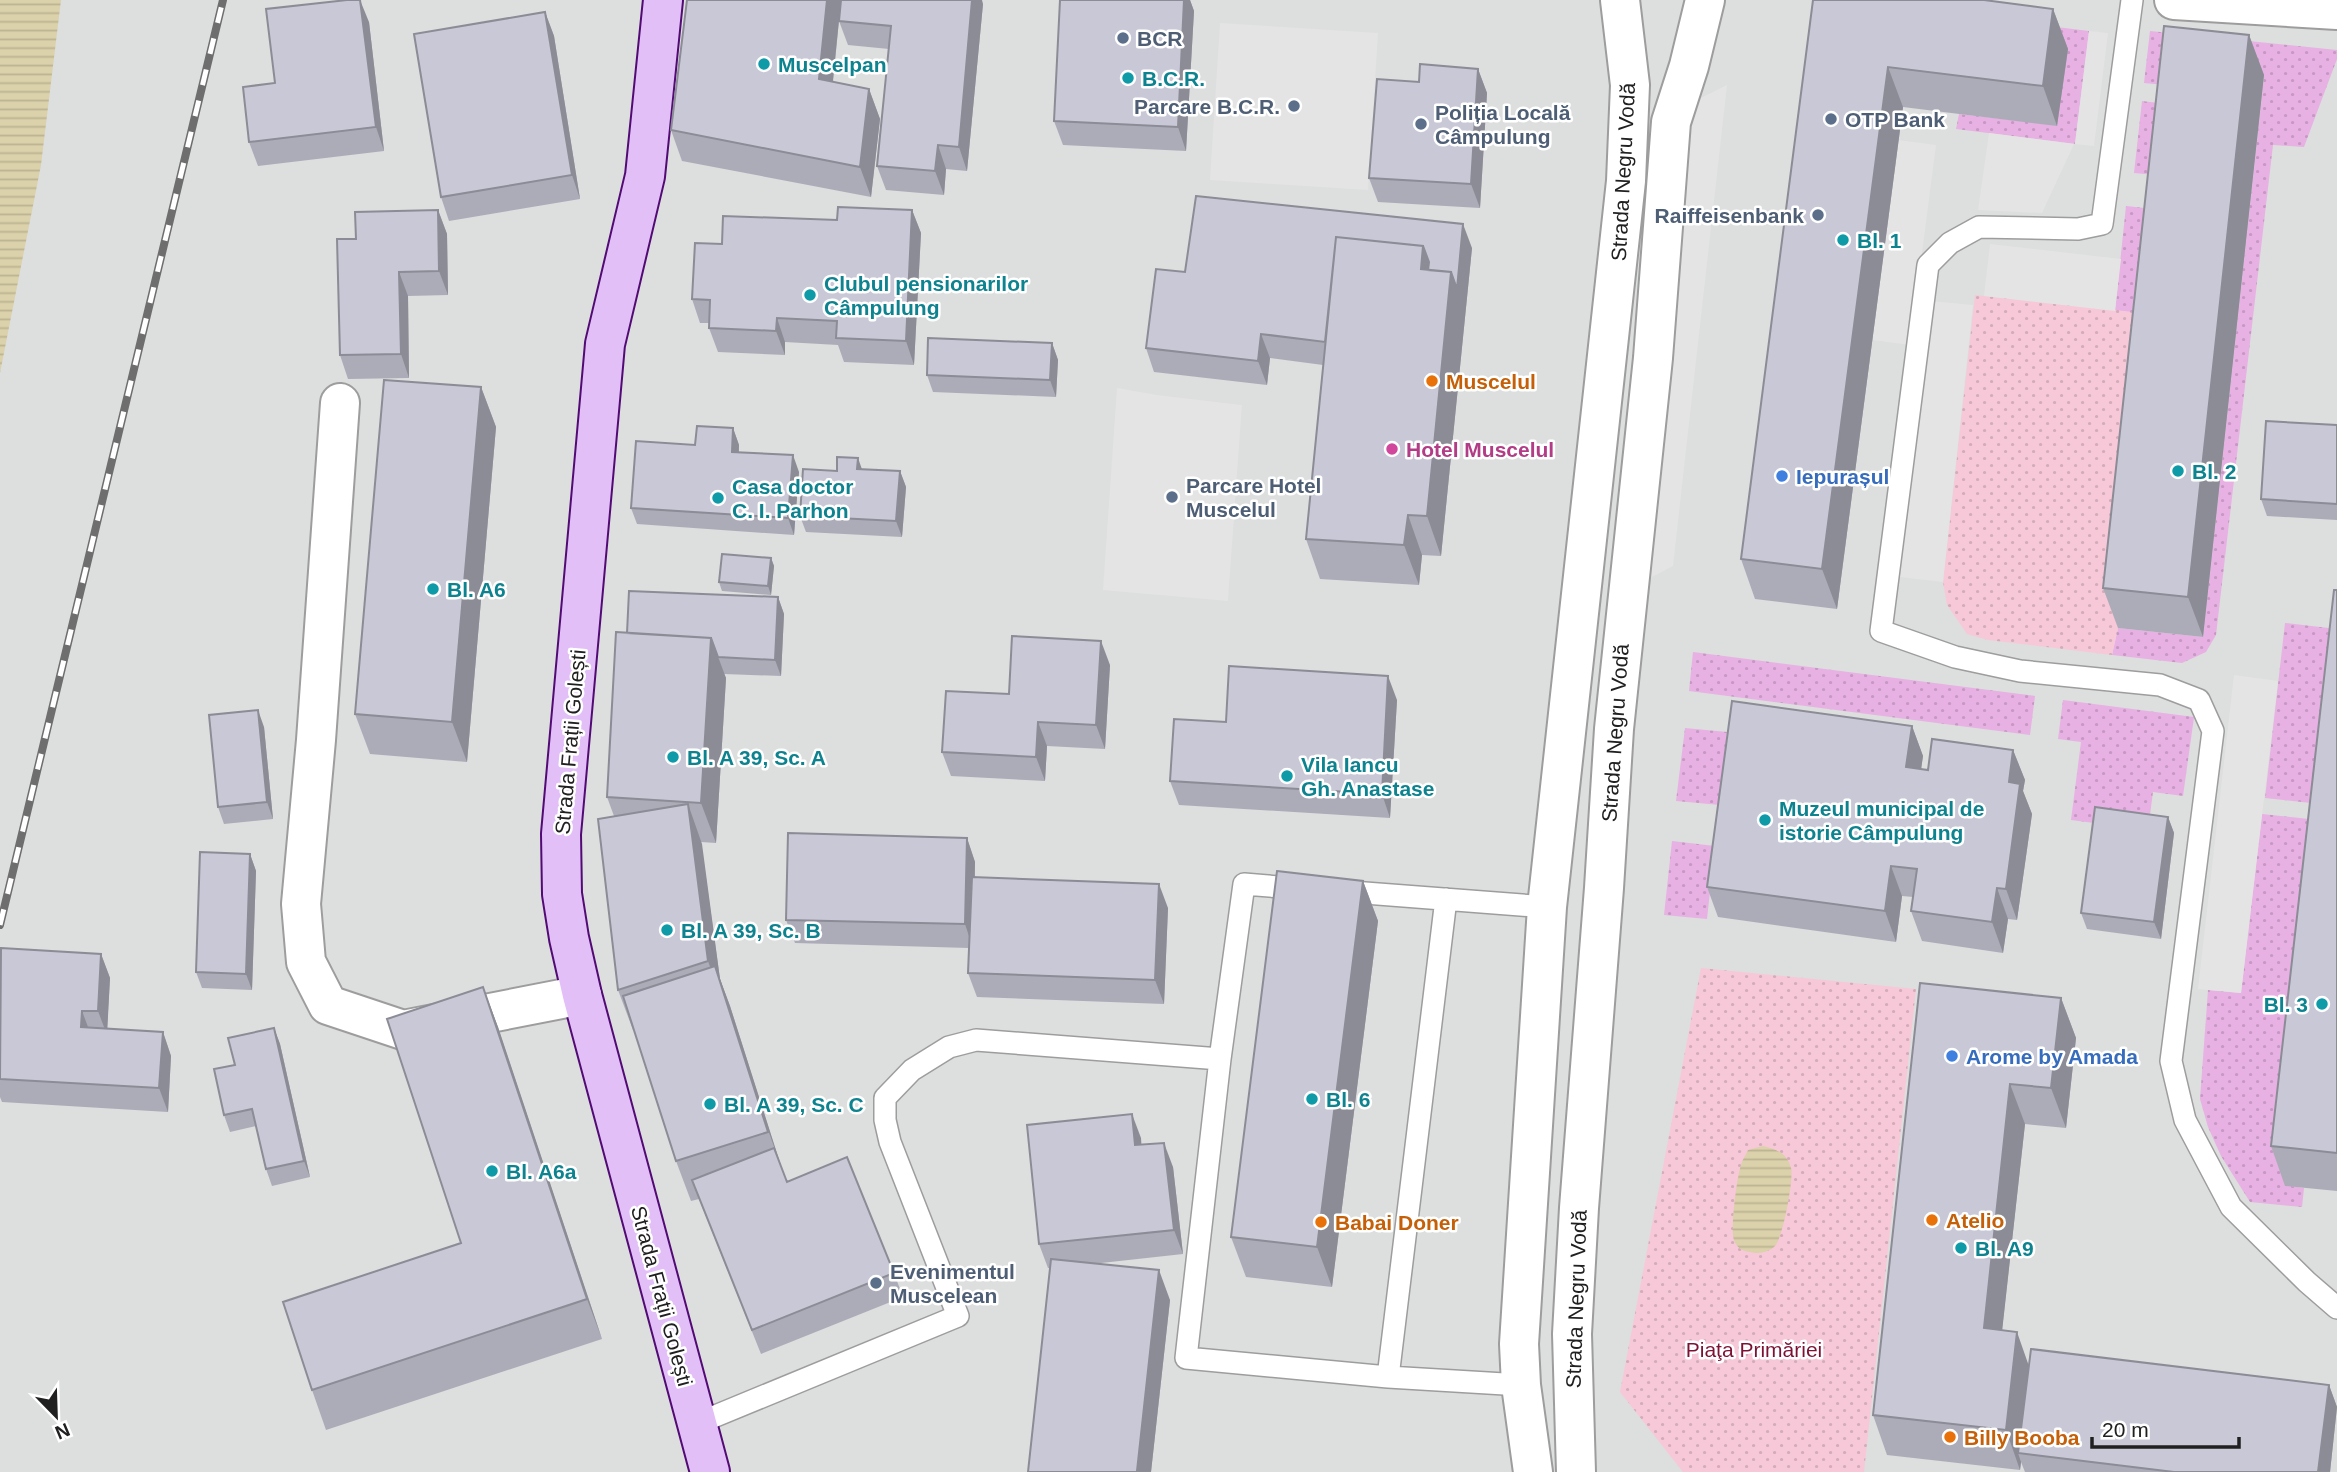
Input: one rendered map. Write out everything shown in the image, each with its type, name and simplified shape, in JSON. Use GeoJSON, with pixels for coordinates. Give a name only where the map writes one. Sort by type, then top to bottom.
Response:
{"type":"FeatureCollection","features":[{"type":"Feature","properties":{"kind":"main road","name":"Strada Frații Golești"},"geometry":{"type":"LineString","coordinates":[[663,0],[645,176],[606,344],[561,834],[562,894],[582,995],[710,1472]]}},
{"type":"Feature","properties":{"kind":"street","name":"Strada Negru Vodă"},"geometry":{"type":"LineString","coordinates":[[1533,1472],[1521,1385],[1519,1344],[1527,1204],[1547,907],[1626,181],[1630,85],[1620,0]]}},
{"type":"Feature","properties":{"kind":"street","name":"Strada Negru Vodă"},"geometry":{"type":"LineString","coordinates":[[1576,1472],[1572,1335],[1614,729],[1653,358],[1671,122],[1689,66],[1705,0]]}},
{"type":"Feature","properties":{"kind":"street"},"geometry":{"type":"LineString","coordinates":[[2174,0],[2337,10]]}},
{"type":"Feature","properties":{"kind":"street"},"geometry":{"type":"LineString","coordinates":[[340,403],[317,727],[301,904],[306,962],[328,1005],[402,1030],[582,995]]}},
{"type":"Feature","properties":{"kind":"lane"},"geometry":{"type":"LineString","coordinates":[[2132,0],[2102,224],[2078,229],[1979,227],[1950,243],[1928,265],[1881,631],[1955,657],[2007,668],[2160,685],[2199,700],[2213,731],[2171,1061],[2185,1120],[2231,1207],[2337,1308]]}},
{"type":"Feature","properties":{"kind":"lane"},"geometry":{"type":"LineString","coordinates":[[1521,1385],[1388,1377],[1186,1358],[1220,1059],[1244,884],[1547,907]]}},
{"type":"Feature","properties":{"kind":"lane"},"geometry":{"type":"LineString","coordinates":[[1388,1377],[1446,899]]}},
{"type":"Feature","properties":{"kind":"lane"},"geometry":{"type":"LineString","coordinates":[[696,1424],[958,1316],[890,1142],[885,1120],[885,1098],[912,1070],[948,1047],[976,1040],[1220,1059]]}},
{"type":"Feature","properties":{"kind":"shaded area"},"geometry":{"type":"Polygon","coordinates":[[[0,0],[2337,0],[2337,1472],[0,1472],[0,0]]]}},
{"type":"Feature","properties":{"kind":"shaded area"},"geometry":{"type":"Polygon","coordinates":[[[0,0],[61,0],[41,165],[0,373],[0,0]]]}},
{"type":"Feature","properties":{"kind":"shaded area"},"geometry":{"type":"Polygon","coordinates":[[[1841,0],[2089,31],[2075,144],[1956,129],[1959,114],[2057,125],[1841,0]]]}},
{"type":"Feature","properties":{"kind":"shaded area","name":"Parcare B.C.R."},"geometry":{"type":"Polygon","coordinates":[[[1220,23],[1378,33],[1368,190],[1210,180],[1220,23]]]}},
{"type":"Feature","properties":{"kind":"shaded area"},"geometry":{"type":"Polygon","coordinates":[[[2089,31],[2108,33],[2094,146],[2074,144],[2042,213],[1978,210],[1989,133],[2075,144],[2089,31]]]}},
{"type":"Feature","properties":{"kind":"shaded area"},"geometry":{"type":"Polygon","coordinates":[[[2150,31],[2337,50],[2337,59],[2304,147],[2273,145],[2216,635],[2206,652],[2182,663],[2112,655],[2118,628],[2203,637],[2264,76],[2176,86],[2144,83],[2150,31]]]}},
{"type":"Feature","properties":{"kind":"shaded area"},"geometry":{"type":"Polygon","coordinates":[[[1727,85],[1673,566],[1642,582],[1691,103],[1727,85]]]}},
{"type":"Feature","properties":{"kind":"shaded area"},"geometry":{"type":"Polygon","coordinates":[[[2142,101],[2175,105],[2167,176],[2134,173],[2142,101]]]}},
{"type":"Feature","properties":{"kind":"shaded area"},"geometry":{"type":"Polygon","coordinates":[[[1898,140],[1936,145],[1910,345],[1872,340],[1898,140]]]}},
{"type":"Feature","properties":{"kind":"shaded area"},"geometry":{"type":"Polygon","coordinates":[[[2126,206],[2163,210],[2152,314],[2115,311],[2126,206]]]}},
{"type":"Feature","properties":{"kind":"shaded area"},"geometry":{"type":"Polygon","coordinates":[[[1990,244],[2121,259],[2115,311],[1984,296],[1990,244]]]}},
{"type":"Feature","properties":{"kind":"shaded area"},"geometry":{"type":"Polygon","coordinates":[[[1931,301],[1973,305],[1943,582],[1900,577],[1931,301]]]}},
{"type":"Feature","properties":{"kind":"shaded area","name":"Parcare Hotel Muscelul"},"geometry":{"type":"Polygon","coordinates":[[[1117,388],[1242,405],[1228,601],[1103,590],[1117,388]]]}},
{"type":"Feature","properties":{"kind":"shaded area"},"geometry":{"type":"Polygon","coordinates":[[[2285,623],[2337,629],[2337,736],[2329,805],[2265,798],[2285,623]]]}},
{"type":"Feature","properties":{"kind":"shaded area"},"geometry":{"type":"Polygon","coordinates":[[[1693,652],[2035,696],[2030,735],[1689,691],[1693,652]]]}},
{"type":"Feature","properties":{"kind":"shaded area"},"geometry":{"type":"Polygon","coordinates":[[[2234,675],[2278,681],[2241,993],[2198,989],[2234,675]]]}},
{"type":"Feature","properties":{"kind":"shaded area"},"geometry":{"type":"Polygon","coordinates":[[[2063,700],[2194,717],[2183,796],[2153,792],[2148,830],[2071,820],[2081,742],[2058,739],[2063,700]]]}},
{"type":"Feature","properties":{"kind":"shaded area"},"geometry":{"type":"Polygon","coordinates":[[[1685,728],[1727,732],[1720,805],[1676,801],[1685,728]]]}},
{"type":"Feature","properties":{"kind":"shaded area"},"geometry":{"type":"Polygon","coordinates":[[[2262,814],[2327,821],[2285,1185],[2304,1188],[2302,1207],[2250,1202],[2221,1156],[2208,1127],[2200,1099],[2208,990],[2241,993],[2262,814]]]}},
{"type":"Feature","properties":{"kind":"shaded area"},"geometry":{"type":"Polygon","coordinates":[[[1672,841],[1715,846],[1707,919],[1664,915],[1672,841]]]}},
{"type":"Feature","properties":{"kind":"shaded area"},"geometry":{"type":"Polygon","coordinates":[[[1763,1146],[1784,1155],[1792,1174],[1778,1241],[1769,1250],[1756,1253],[1742,1250],[1735,1243],[1733,1215],[1742,1161],[1748,1150],[1763,1146]]]}},
{"type":"Feature","properties":{"kind":"green space"},"geometry":{"type":"Polygon","coordinates":[[[1975,295],[2152,314],[2118,628],[2112,655],[1988,640],[1967,634],[1947,605],[1943,582],[1975,295]]]}},
{"type":"Feature","properties":{"kind":"green space","name":"Piaţa Primăriei"},"geometry":{"type":"Polygon","coordinates":[[[1701,968],[1916,989],[1864,1472],[1683,1472],[1620,1392],[1701,968]]]}},
{"type":"Feature","properties":{"kind":"building"},"geometry":{"type":"Polygon","coordinates":[[[360,0],[376,127],[249,142],[243,87],[275,83],[266,9],[360,0]]]}},
{"type":"Feature","properties":{"kind":"building","name":"Muscelpan"},"geometry":{"type":"Polygon","coordinates":[[[687,0],[827,0],[819,79],[869,89],[860,167],[671,130],[687,0]]]}},
{"type":"Feature","properties":{"kind":"building"},"geometry":{"type":"Polygon","coordinates":[[[841,0],[972,0],[959,147],[938,145],[935,171],[877,166],[891,26],[839,21],[841,0]]]}},
{"type":"Feature","properties":{"kind":"building","name":"B.C.R."},"geometry":{"type":"Polygon","coordinates":[[[1060,0],[1184,0],[1178,127],[1054,121],[1060,0]]]}},
{"type":"Feature","properties":{"kind":"building","name":"Bl. 1"},"geometry":{"type":"Polygon","coordinates":[[[1813,0],[1984,0],[2053,9],[2043,86],[1888,67],[1822,569],[1741,559],[1813,0]]]}},
{"type":"Feature","properties":{"kind":"building"},"geometry":{"type":"Polygon","coordinates":[[[545,12],[572,175],[441,197],[414,34],[545,12]]]}},
{"type":"Feature","properties":{"kind":"building","name":"Bl. 2"},"geometry":{"type":"Polygon","coordinates":[[[2164,26],[2249,35],[2188,597],[2103,588],[2164,26]]]}},
{"type":"Feature","properties":{"kind":"building"},"geometry":{"type":"Polygon","coordinates":[[[1420,64],[1478,69],[1471,184],[1369,178],[1377,79],[1419,82],[1420,64]]]}},
{"type":"Feature","properties":{"kind":"building"},"geometry":{"type":"Polygon","coordinates":[[[1196,196],[1463,224],[1457,289],[1451,272],[1428,270],[1429,262],[1423,246],[1336,237],[1325,342],[1261,334],[1258,361],[1146,348],[1156,269],[1185,272],[1196,196]]]}},
{"type":"Feature","properties":{"kind":"building","name":"Clubul pensionarilor Câmpulung"},"geometry":{"type":"Polygon","coordinates":[[[838,207],[912,210],[906,341],[836,338],[837,321],[777,318],[776,331],[709,328],[710,300],[692,299],[695,243],[722,244],[723,216],[837,220],[838,207]]]}},
{"type":"Feature","properties":{"kind":"building"},"geometry":{"type":"Polygon","coordinates":[[[438,210],[439,271],[399,272],[401,354],[340,355],[337,239],[356,239],[355,212],[438,210]]]}},
{"type":"Feature","properties":{"kind":"building","name":"Hotel Muscelul"},"geometry":{"type":"Polygon","coordinates":[[[1336,237],[1423,246],[1421,269],[1451,272],[1427,516],[1408,515],[1404,545],[1306,539],[1336,237]]]}},
{"type":"Feature","properties":{"kind":"building"},"geometry":{"type":"Polygon","coordinates":[[[928,338],[1052,343],[1050,380],[927,375],[928,338]]]}},
{"type":"Feature","properties":{"kind":"building","name":"Bl. A6"},"geometry":{"type":"Polygon","coordinates":[[[384,380],[481,387],[452,722],[355,714],[384,380]]]}},
{"type":"Feature","properties":{"kind":"building"},"geometry":{"type":"Polygon","coordinates":[[[2266,421],[2337,425],[2337,504],[2261,499],[2266,421]]]}},
{"type":"Feature","properties":{"kind":"building","name":"Casa doctor C. I. Parhon"},"geometry":{"type":"Polygon","coordinates":[[[697,426],[733,428],[732,452],[793,455],[788,518],[631,508],[636,441],[695,445],[697,426]]]}},
{"type":"Feature","properties":{"kind":"building"},"geometry":{"type":"Polygon","coordinates":[[[837,457],[858,458],[857,469],[900,471],[896,521],[800,516],[803,469],[837,471],[837,457]]]}},
{"type":"Feature","properties":{"kind":"building"},"geometry":{"type":"Polygon","coordinates":[[[722,554],[771,558],[768,586],[719,582],[722,554]]]}},
{"type":"Feature","properties":{"kind":"building"},"geometry":{"type":"Polygon","coordinates":[[[2334,590],[2337,590],[2337,1153],[2271,1146],[2334,590]]]}},
{"type":"Feature","properties":{"kind":"building"},"geometry":{"type":"Polygon","coordinates":[[[629,591],[778,597],[775,660],[718,657],[711,638],[627,633],[629,591]]]}},
{"type":"Feature","properties":{"kind":"building","name":"Bl. A 39, Sc. A"},"geometry":{"type":"Polygon","coordinates":[[[616,632],[711,638],[701,803],[607,797],[616,632]]]}},
{"type":"Feature","properties":{"kind":"building"},"geometry":{"type":"Polygon","coordinates":[[[1012,636],[1101,641],[1096,725],[1038,722],[1036,757],[942,752],[946,691],[1009,694],[1012,636]]]}},
{"type":"Feature","properties":{"kind":"building","name":"Vila Iancu Gh. Anastase"},"geometry":{"type":"Polygon","coordinates":[[[1229,666],[1388,676],[1382,794],[1170,781],[1174,719],[1226,722],[1229,666]]]}},
{"type":"Feature","properties":{"kind":"building"},"geometry":{"type":"Polygon","coordinates":[[[1732,701],[1912,726],[1906,767],[1928,770],[1932,739],[2013,750],[2009,782],[2020,784],[2006,889],[1997,888],[1992,922],[1911,911],[1917,869],[1891,866],[1885,911],[1707,887],[1732,701]]]}},
{"type":"Feature","properties":{"kind":"building"},"geometry":{"type":"Polygon","coordinates":[[[258,710],[267,802],[218,807],[209,715],[258,710]]]}},
{"type":"Feature","properties":{"kind":"building","name":"Bl. A 39, Sc. B"},"geometry":{"type":"Polygon","coordinates":[[[688,804],[708,961],[618,990],[598,819],[688,804]]]}},
{"type":"Feature","properties":{"kind":"building"},"geometry":{"type":"Polygon","coordinates":[[[2095,807],[2168,817],[2154,922],[2081,913],[2095,807]]]}},
{"type":"Feature","properties":{"kind":"building"},"geometry":{"type":"Polygon","coordinates":[[[788,833],[967,838],[965,924],[786,920],[788,833]]]}},
{"type":"Feature","properties":{"kind":"building"},"geometry":{"type":"Polygon","coordinates":[[[200,852],[250,854],[246,974],[196,972],[200,852]]]}},
{"type":"Feature","properties":{"kind":"building","name":"Bl. 6"},"geometry":{"type":"Polygon","coordinates":[[[1277,871],[1363,881],[1317,1247],[1231,1237],[1277,871]]]}},
{"type":"Feature","properties":{"kind":"building"},"geometry":{"type":"Polygon","coordinates":[[[972,877],[1159,884],[1155,980],[968,973],[972,877]]]}},
{"type":"Feature","properties":{"kind":"building"},"geometry":{"type":"Polygon","coordinates":[[[1,948],[101,954],[98,1011],[82,1011],[81,1027],[163,1032],[159,1088],[0,1079],[1,948]]]}},
{"type":"Feature","properties":{"kind":"building","name":"Bl. A 39, Sc. C"},"geometry":{"type":"Polygon","coordinates":[[[715,966],[768,1132],[676,1161],[623,996],[715,966]]]}},
{"type":"Feature","properties":{"kind":"building","name":"Bl. A9"},"geometry":{"type":"Polygon","coordinates":[[[1920,983],[2061,998],[2051,1088],[2010,1084],[1984,1328],[2017,1332],[2006,1430],[1873,1415],[1920,983]]]}},
{"type":"Feature","properties":{"kind":"building","name":"Bl. A6a"},"geometry":{"type":"Polygon","coordinates":[[[483,987],[587,1299],[312,1390],[283,1302],[461,1243],[387,1019],[483,987]]]}},
{"type":"Feature","properties":{"kind":"building"},"geometry":{"type":"Polygon","coordinates":[[[274,1028],[304,1161],[266,1169],[252,1109],[224,1115],[214,1069],[235,1065],[228,1038],[274,1028]]]}},
{"type":"Feature","properties":{"kind":"building"},"geometry":{"type":"Polygon","coordinates":[[[1132,1114],[1135,1145],[1164,1143],[1174,1230],[1039,1244],[1027,1125],[1132,1114]]]}},
{"type":"Feature","properties":{"kind":"building"},"geometry":{"type":"Polygon","coordinates":[[[774,1148],[787,1182],[847,1157],[894,1273],[752,1330],[692,1180],[774,1148]]]}},
{"type":"Feature","properties":{"kind":"building"},"geometry":{"type":"Polygon","coordinates":[[[1051,1259],[1159,1270],[1137,1471],[1145,1472],[1028,1472],[1051,1259]]]}},
{"type":"Feature","properties":{"kind":"building"},"geometry":{"type":"Polygon","coordinates":[[[2031,1349],[2329,1385],[2318,1472],[2174,1472],[2018,1453],[2031,1349]]]}},
{"type":"Feature","properties":{"kind":"railway"},"geometry":{"type":"LineString","coordinates":[[0,925],[223,0]]}},
{"type":"Feature","properties":{"kind":"place","name":"BCR"},"geometry":{"type":"Point","coordinates":[1123,38]}},
{"type":"Feature","properties":{"kind":"place","name":"Muscelpan"},"geometry":{"type":"Point","coordinates":[764,64]}},
{"type":"Feature","properties":{"kind":"place","name":"B.C.R."},"geometry":{"type":"Point","coordinates":[1128,78]}},
{"type":"Feature","properties":{"kind":"place","name":"Parcare B.C.R."},"geometry":{"type":"Point","coordinates":[1294,106]}},
{"type":"Feature","properties":{"kind":"place","name":"OTP Bank"},"geometry":{"type":"Point","coordinates":[1831,119]}},
{"type":"Feature","properties":{"kind":"place","name":"Poliția Locală Câmpulung"},"geometry":{"type":"Point","coordinates":[1421,124]}},
{"type":"Feature","properties":{"kind":"place","name":"Raiffeisenbank"},"geometry":{"type":"Point","coordinates":[1818,215]}},
{"type":"Feature","properties":{"kind":"place","name":"Bl. 1"},"geometry":{"type":"Point","coordinates":[1843,240]}},
{"type":"Feature","properties":{"kind":"place","name":"Clubul pensionarilor Câmpulung"},"geometry":{"type":"Point","coordinates":[810,295]}},
{"type":"Feature","properties":{"kind":"place","name":"Muscelul"},"geometry":{"type":"Point","coordinates":[1432,381]}},
{"type":"Feature","properties":{"kind":"place","name":"Hotel Muscelul"},"geometry":{"type":"Point","coordinates":[1392,449]}},
{"type":"Feature","properties":{"kind":"place","name":"Bl. 2"},"geometry":{"type":"Point","coordinates":[2178,471]}},
{"type":"Feature","properties":{"kind":"place","name":"Iepurașul"},"geometry":{"type":"Point","coordinates":[1782,476]}},
{"type":"Feature","properties":{"kind":"place","name":"Parcare Hotel Muscelul"},"geometry":{"type":"Point","coordinates":[1172,497]}},
{"type":"Feature","properties":{"kind":"place","name":"Casa doctor C. I. Parhon"},"geometry":{"type":"Point","coordinates":[718,498]}},
{"type":"Feature","properties":{"kind":"place","name":"Bl. A6"},"geometry":{"type":"Point","coordinates":[433,589]}},
{"type":"Feature","properties":{"kind":"place","name":"Bl. A 39, Sc. A"},"geometry":{"type":"Point","coordinates":[673,757]}},
{"type":"Feature","properties":{"kind":"place","name":"Vila Iancu Gh. Anastase"},"geometry":{"type":"Point","coordinates":[1287,776]}},
{"type":"Feature","properties":{"kind":"place","name":"Muzeul municipal de istorie Câmpulung"},"geometry":{"type":"Point","coordinates":[1765,820]}},
{"type":"Feature","properties":{"kind":"place","name":"Bl. A 39, Sc. B"},"geometry":{"type":"Point","coordinates":[667,930]}},
{"type":"Feature","properties":{"kind":"place","name":"Bl. 3"},"geometry":{"type":"Point","coordinates":[2322,1004]}},
{"type":"Feature","properties":{"kind":"place","name":"Arome by Amada"},"geometry":{"type":"Point","coordinates":[1952,1056]}},
{"type":"Feature","properties":{"kind":"place","name":"Bl. 6"},"geometry":{"type":"Point","coordinates":[1312,1099]}},
{"type":"Feature","properties":{"kind":"place","name":"Bl. A 39, Sc. C"},"geometry":{"type":"Point","coordinates":[710,1104]}},
{"type":"Feature","properties":{"kind":"place","name":"Bl. A6a"},"geometry":{"type":"Point","coordinates":[492,1171]}},
{"type":"Feature","properties":{"kind":"place","name":"Atelio"},"geometry":{"type":"Point","coordinates":[1932,1220]}},
{"type":"Feature","properties":{"kind":"place","name":"Babai Doner"},"geometry":{"type":"Point","coordinates":[1321,1222]}},
{"type":"Feature","properties":{"kind":"place","name":"Bl. A9"},"geometry":{"type":"Point","coordinates":[1961,1248]}},
{"type":"Feature","properties":{"kind":"place","name":"Evenimentul Muscelean"},"geometry":{"type":"Point","coordinates":[876,1283]}},
{"type":"Feature","properties":{"kind":"place","name":"Billy Booba"},"geometry":{"type":"Point","coordinates":[1950,1437]}}]}
